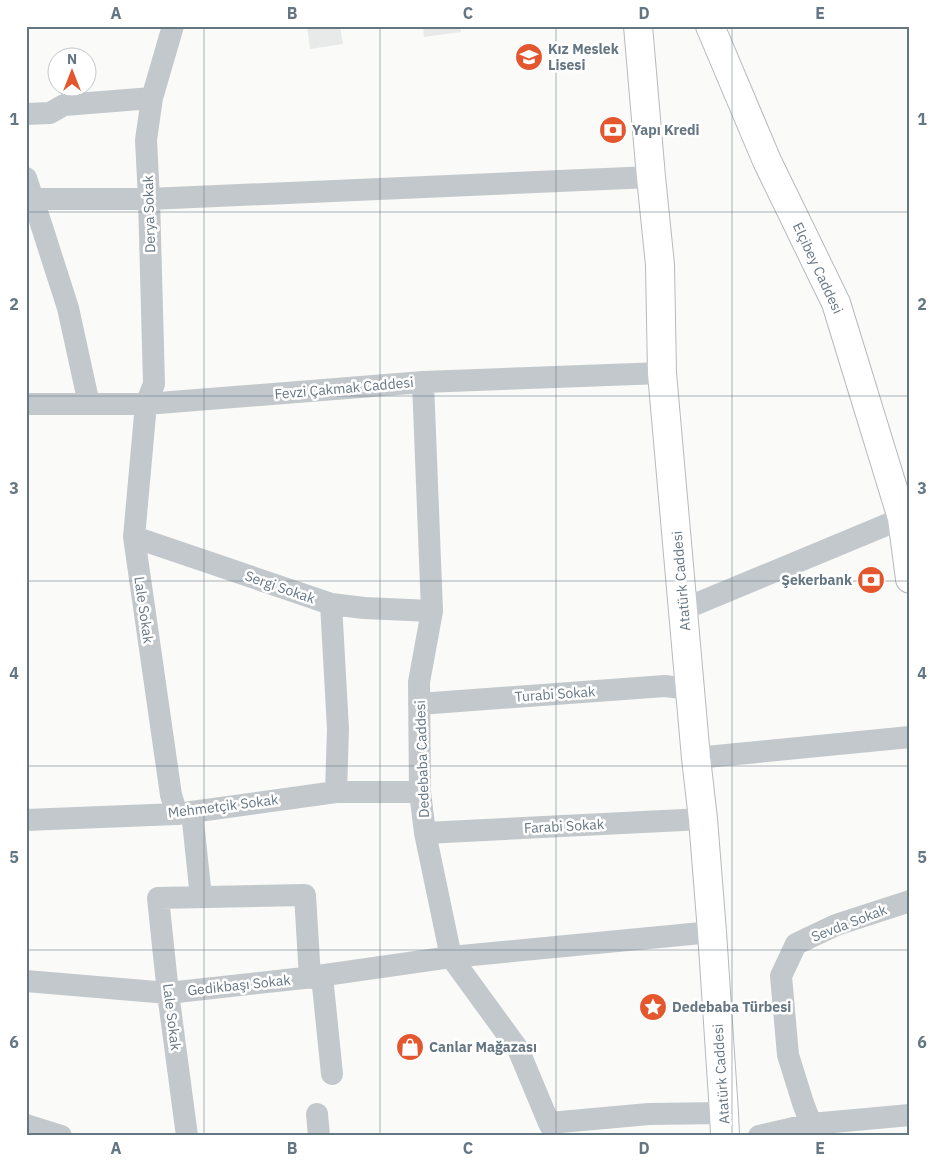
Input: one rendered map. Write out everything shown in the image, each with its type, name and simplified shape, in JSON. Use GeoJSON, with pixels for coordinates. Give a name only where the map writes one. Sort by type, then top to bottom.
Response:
{"type":"FeatureCollection","features":[{"type":"Feature","properties":{"kind":"main road","name":"Atatürk Caddesi"},"geometry":{"type":"LineString","coordinates":[[638,26],[650,177],[660,265],[662,373],[703,819],[725,1124]]}},
{"type":"Feature","properties":{"kind":"main road","name":"Elçibey Caddesi"},"geometry":{"type":"LineString","coordinates":[[710,26],[767,161],[836,303],[906,517],[910,579]]}},
{"type":"Feature","properties":{"kind":"street","name":"Derya Sokak"},"geometry":{"type":"LineString","coordinates":[[146,404],[154,384],[146,140],[152,98],[173,26]]}},
{"type":"Feature","properties":{"kind":"street"},"geometry":{"type":"LineString","coordinates":[[26,114],[50,113],[64,105],[152,98]]}},
{"type":"Feature","properties":{"kind":"street"},"geometry":{"type":"LineString","coordinates":[[89,404],[68,308],[29,189],[149,200],[650,177]]}},
{"type":"Feature","properties":{"kind":"street","name":"Fevzi Çakmak Caddesi"},"geometry":{"type":"LineString","coordinates":[[26,404],[146,404],[423,382],[662,373]]}},
{"type":"Feature","properties":{"kind":"street","name":"Dedebaba Caddesi"},"geometry":{"type":"LineString","coordinates":[[423,382],[432,611],[419,682],[420,792],[425,833],[450,958],[518,1049],[552,1129]]}},
{"type":"Feature","properties":{"kind":"street","name":"Lale Sokak"},"geometry":{"type":"LineString","coordinates":[[146,404],[134,537],[170,785],[184,813],[201,897],[158,898],[168,993],[187,1136]]}},
{"type":"Feature","properties":{"kind":"street"},"geometry":{"type":"LineString","coordinates":[[684,609],[906,517]]}},
{"type":"Feature","properties":{"kind":"street","name":"Sergi Sokak"},"geometry":{"type":"LineString","coordinates":[[134,537],[331,604],[364,608],[432,611]]}},
{"type":"Feature","properties":{"kind":"street"},"geometry":{"type":"LineString","coordinates":[[331,604],[338,729],[336,792]]}},
{"type":"Feature","properties":{"kind":"street","name":"Turabi Sokak"},"geometry":{"type":"LineString","coordinates":[[419,704],[664,686],[690,689]]}},
{"type":"Feature","properties":{"kind":"street"},"geometry":{"type":"LineString","coordinates":[[696,758],[910,737]]}},
{"type":"Feature","properties":{"kind":"street","name":"Mehmetçik Sokak"},"geometry":{"type":"LineString","coordinates":[[26,820],[184,813],[336,792],[420,792]]}},
{"type":"Feature","properties":{"kind":"street","name":"Farabi Sokak"},"geometry":{"type":"LineString","coordinates":[[425,833],[703,819]]}},
{"type":"Feature","properties":{"kind":"street"},"geometry":{"type":"LineString","coordinates":[[201,897],[305,895],[332,1074]]}},
{"type":"Feature","properties":{"kind":"street","name":"Sevda Sokak"},"geometry":{"type":"LineString","coordinates":[[811,1124],[788,1055],[781,976],[796,944],[836,925],[910,901]]}},
{"type":"Feature","properties":{"kind":"street","name":"Gedikbaşı Sokak"},"geometry":{"type":"LineString","coordinates":[[26,981],[168,993],[316,977],[450,958],[712,932]]}},
{"type":"Feature","properties":{"kind":"street"},"geometry":{"type":"LineString","coordinates":[[317,1114],[319,1136]]}},
{"type":"Feature","properties":{"kind":"street"},"geometry":{"type":"LineString","coordinates":[[552,1129],[649,1114],[725,1124]]}},
{"type":"Feature","properties":{"kind":"street"},"geometry":{"type":"LineString","coordinates":[[758,1136],[811,1124],[910,1115]]}},
{"type":"Feature","properties":{"kind":"street"},"geometry":{"type":"LineString","coordinates":[[26,1125],[61,1136]]}},
{"type":"Feature","properties":{"kind":"shaded area"},"geometry":{"type":"Polygon","coordinates":[[[307,26],[340,26],[343,44],[310,49],[307,26]]]}},
{"type":"Feature","properties":{"kind":"shaded area"},"geometry":{"type":"Polygon","coordinates":[[[423,26],[460,26],[461,32],[424,37],[423,26]]]}},
{"type":"Feature","properties":{"kind":"place","name":"Kız Meslek Lisesi"},"geometry":{"type":"Point","coordinates":[529,57]}},
{"type":"Feature","properties":{"kind":"place","name":"Yapı Kredi"},"geometry":{"type":"Point","coordinates":[613,130]}},
{"type":"Feature","properties":{"kind":"place","name":"Şekerbank"},"geometry":{"type":"Point","coordinates":[871,580]}},
{"type":"Feature","properties":{"kind":"place","name":"Dedebaba Türbesi"},"geometry":{"type":"Point","coordinates":[653,1007]}},
{"type":"Feature","properties":{"kind":"place","name":"Canlar Mağazası"},"geometry":{"type":"Point","coordinates":[410,1047]}}]}
